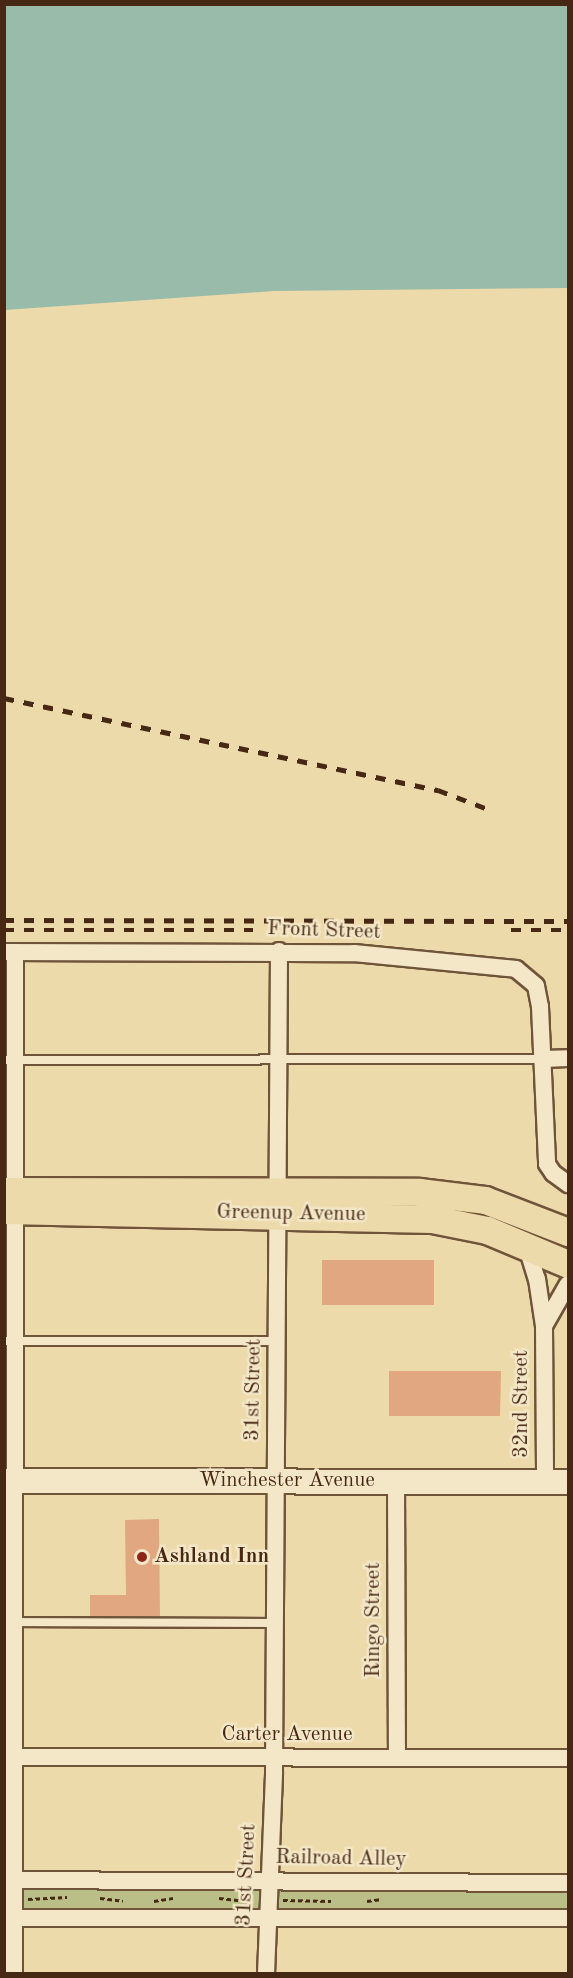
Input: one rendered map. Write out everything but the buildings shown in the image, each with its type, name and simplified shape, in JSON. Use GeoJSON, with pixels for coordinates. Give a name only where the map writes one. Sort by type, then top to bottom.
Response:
{"type":"FeatureCollection","features":[{"type":"Feature","properties":{"kind":"highway","name":"Greenup Avenue"},"geometry":{"type":"LineString","coordinates":[[10,1200],[277,1203],[454,1195],[521,1212],[568,1232]]}},
{"type":"Feature","properties":{"kind":"highway","name":"Greenup Avenue"},"geometry":{"type":"LineString","coordinates":[[277,1203],[432,1219],[487,1230],[526,1244],[568,1264]]}},
{"type":"Feature","properties":{"kind":"main road","name":"Winchester Avenue"},"geometry":{"type":"LineString","coordinates":[[10,1481],[568,1482]]}},
{"type":"Feature","properties":{"kind":"street","name":"31st Street"},"geometry":{"type":"LineString","coordinates":[[266,1974],[267,1919],[272,1881],[274,1756],[279,951]]}},
{"type":"Feature","properties":{"kind":"street","name":"Front Street"},"geometry":{"type":"LineString","coordinates":[[10,952],[354,953],[516,969],[536,986],[543,1059]]}},
{"type":"Feature","properties":{"kind":"street"},"geometry":{"type":"LineString","coordinates":[[10,952],[9,1918],[14,1974]]}},
{"type":"Feature","properties":{"kind":"street"},"geometry":{"type":"LineString","coordinates":[[568,1058],[543,1059],[547,1164],[553,1173],[568,1184]]}},
{"type":"Feature","properties":{"kind":"street","name":"32nd Street"},"geometry":{"type":"LineString","coordinates":[[526,1244],[537,1280],[544,1326],[545,1482]]}},
{"type":"Feature","properties":{"kind":"street","name":"32nd Street"},"geometry":{"type":"LineString","coordinates":[[544,1326],[568,1284]]}},
{"type":"Feature","properties":{"kind":"street","name":"Ringo Street"},"geometry":{"type":"LineString","coordinates":[[396,1481],[397,1758]]}},
{"type":"Feature","properties":{"kind":"street","name":"Carter Avenue"},"geometry":{"type":"LineString","coordinates":[[10,1757],[568,1758]]}},
{"type":"Feature","properties":{"kind":"street","name":"Railroad Alley"},"geometry":{"type":"LineString","coordinates":[[9,1880],[568,1883]]}},
{"type":"Feature","properties":{"kind":"street"},"geometry":{"type":"LineString","coordinates":[[9,1918],[568,1918]]}},
{"type":"Feature","properties":{"kind":"lane"},"geometry":{"type":"LineString","coordinates":[[10,1060],[543,1059]]}},
{"type":"Feature","properties":{"kind":"lane"},"geometry":{"type":"LineString","coordinates":[[10,1341],[277,1341]]}},
{"type":"Feature","properties":{"kind":"lane"},"geometry":{"type":"LineString","coordinates":[[10,1622],[274,1623]]}},
{"type":"Feature","properties":{"kind":"path"},"geometry":{"type":"LineString","coordinates":[[21,1899],[72,1897]]}},
{"type":"Feature","properties":{"kind":"path"},"geometry":{"type":"LineString","coordinates":[[93,1897],[129,1902]]}},
{"type":"Feature","properties":{"kind":"path"},"geometry":{"type":"LineString","coordinates":[[148,1902],[182,1897]]}},
{"type":"Feature","properties":{"kind":"path"},"geometry":{"type":"LineString","coordinates":[[210,1897],[256,1901]]}},
{"type":"Feature","properties":{"kind":"path"},"geometry":{"type":"LineString","coordinates":[[361,1901],[388,1899]]}},
{"type":"Feature","properties":{"kind":"path"},"geometry":{"type":"LineString","coordinates":[[276,1900],[341,1902]]}},
{"type":"Feature","properties":{"kind":"green space"},"geometry":{"type":"Polygon","coordinates":[[[5,1886],[568,1889],[568,1912],[5,1911],[5,1886]]]}},
{"type":"Feature","properties":{"kind":"shaded area"},"geometry":{"type":"Polygon","coordinates":[[[5,4],[568,5],[568,288],[274,291],[5,310],[5,4]]]}},
{"type":"Feature","properties":{"kind":"railway"},"geometry":{"type":"LineString","coordinates":[[4,698],[438,790],[493,811]]}},
{"type":"Feature","properties":{"kind":"railway"},"geometry":{"type":"LineString","coordinates":[[4,920],[568,921]]}},
{"type":"Feature","properties":{"kind":"railway"},"geometry":{"type":"LineString","coordinates":[[4,930],[253,930]]}},
{"type":"Feature","properties":{"kind":"railway"},"geometry":{"type":"LineString","coordinates":[[511,930],[568,930]]}},
{"type":"Feature","properties":{"kind":"place","name":"Ashland Inn"},"geometry":{"type":"Point","coordinates":[142,1557]}}]}
